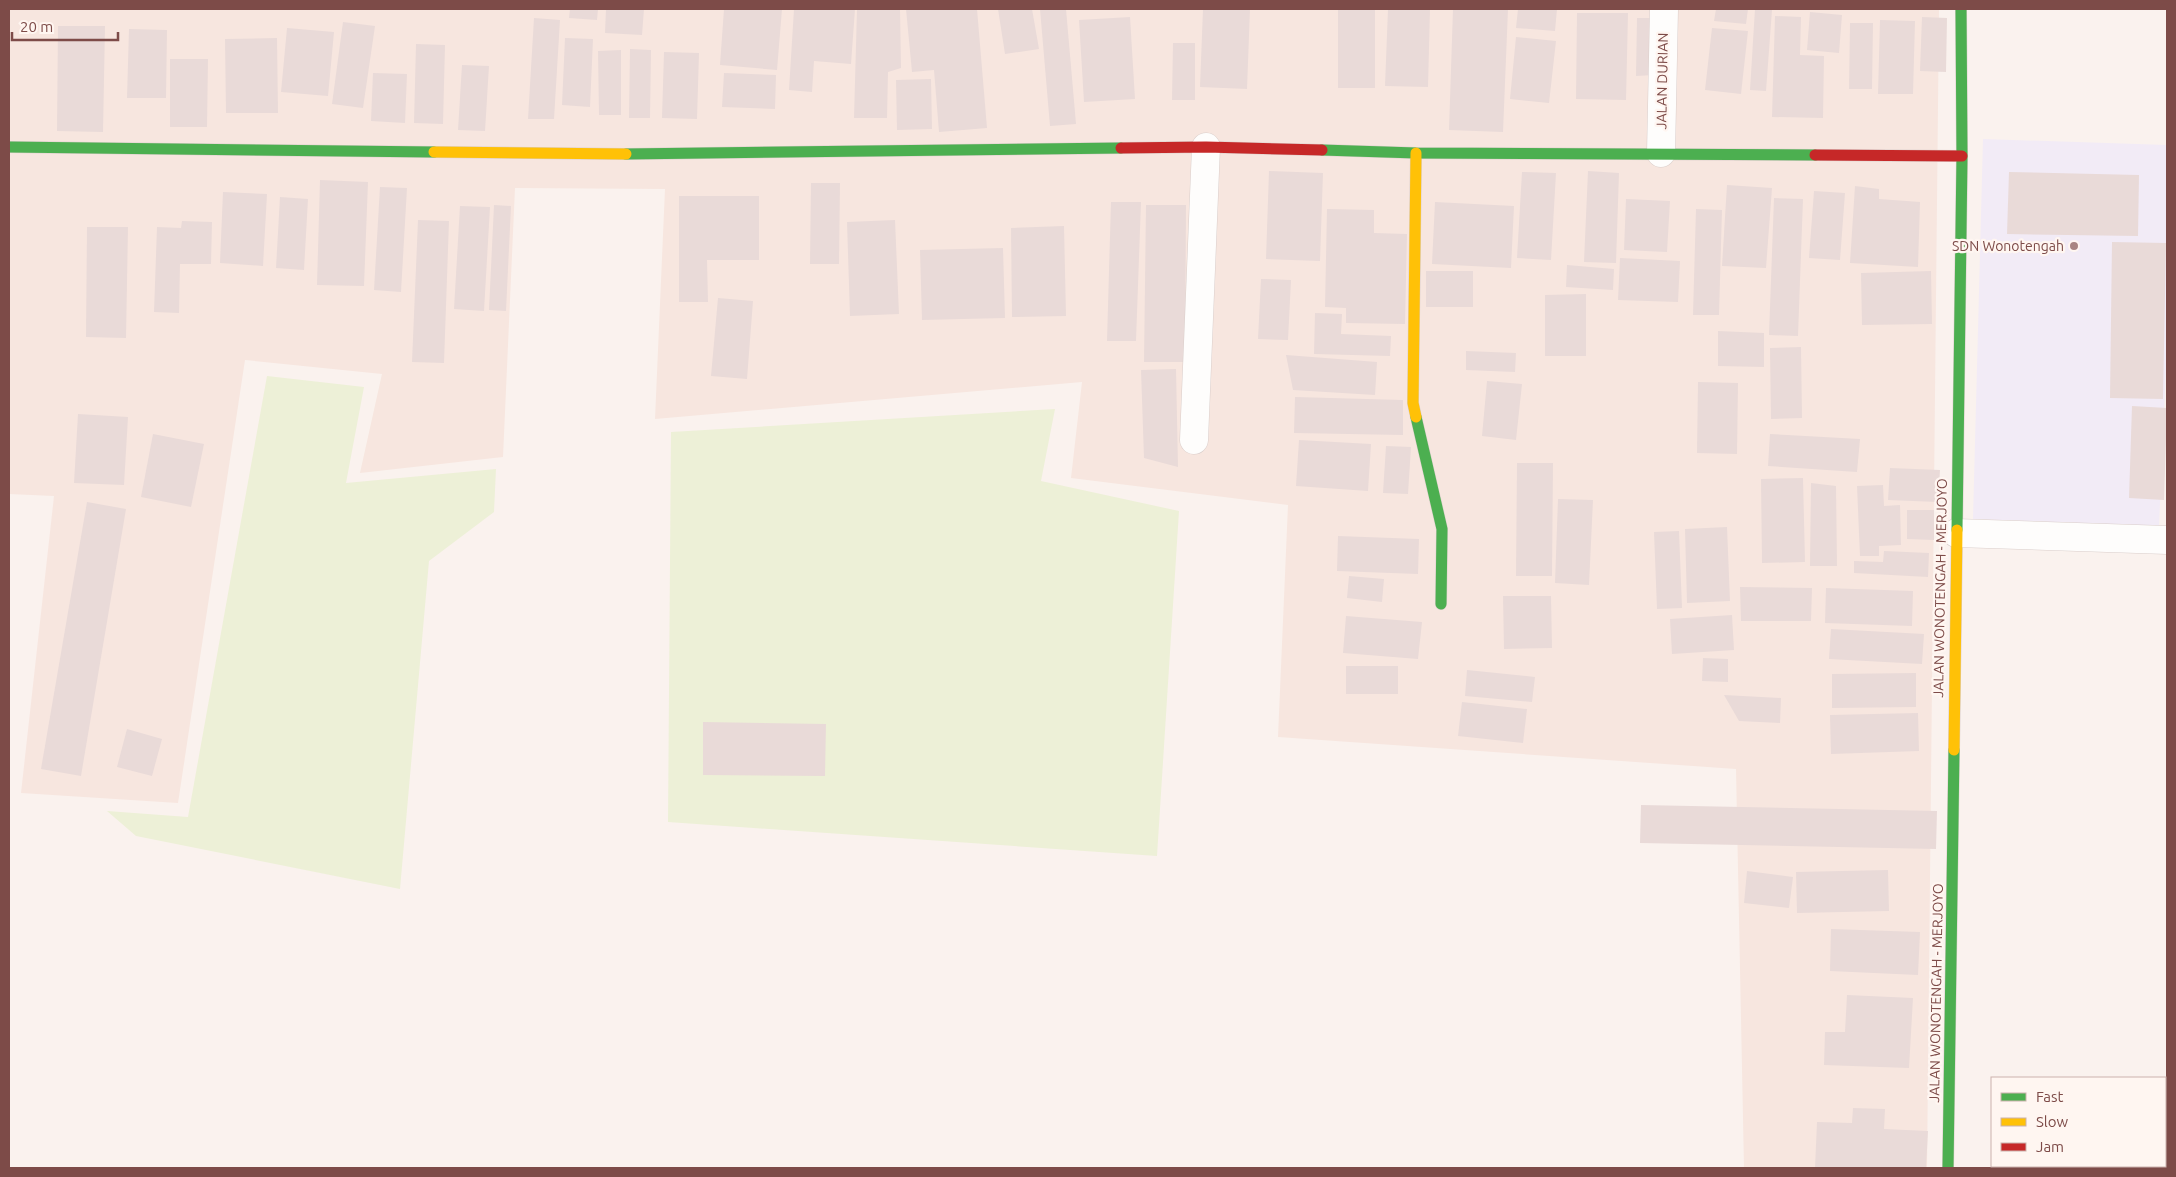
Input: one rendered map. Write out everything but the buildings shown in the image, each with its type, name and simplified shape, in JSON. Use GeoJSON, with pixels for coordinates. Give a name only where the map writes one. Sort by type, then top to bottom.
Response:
{"type":"FeatureCollection","features":[{"type":"Feature","properties":{"kind":"street","name":"JALAN DURIAN"},"geometry":{"type":"LineString","coordinates":[[1661,153],[1664,9]]}},
{"type":"Feature","properties":{"kind":"street","name":"JALAN WONOTENGAH - MERJOYO"},"geometry":{"type":"LineString","coordinates":[[1948,1168],[1962,156],[1961,9]]}},
{"type":"Feature","properties":{"kind":"street"},"geometry":{"type":"LineString","coordinates":[[9,147],[665,154],[1206,146],[1416,152],[1962,156]]}},
{"type":"Feature","properties":{"kind":"street"},"geometry":{"type":"LineString","coordinates":[[1194,440],[1206,146]]}},
{"type":"Feature","properties":{"kind":"street"},"geometry":{"type":"LineString","coordinates":[[1416,152],[1413,403],[1442,529],[1441,604]]}},
{"type":"Feature","properties":{"kind":"street"},"geometry":{"type":"LineString","coordinates":[[1956,533],[2167,540]]}},
{"type":"Feature","properties":{"kind":"shaded area"},"geometry":{"type":"Polygon","coordinates":[[[9,9],[1939,9],[1927,1168],[1744,1168],[1736,769],[1278,737],[1288,505],[1071,478],[1082,382],[655,419],[665,189],[515,188],[503,457],[360,473],[382,374],[245,360],[178,803],[21,793],[54,496],[9,494],[9,9]]]}},
{"type":"Feature","properties":{"kind":"shaded area","name":"SDN Wonotengah"},"geometry":{"type":"Polygon","coordinates":[[[1983,139],[2167,145],[2167,346],[2159,526],[1973,519],[1983,139]]]}},
{"type":"Feature","properties":{"kind":"green space"},"geometry":{"type":"Polygon","coordinates":[[[267,376],[364,387],[346,483],[496,469],[494,512],[429,561],[400,889],[136,836],[107,811],[188,817],[267,376]]]}},
{"type":"Feature","properties":{"kind":"green space"},"geometry":{"type":"Polygon","coordinates":[[[1055,409],[1041,481],[1179,511],[1157,856],[668,822],[671,432],[1055,409]]]}},
{"type":"Feature","properties":{"kind":"traffic: fast"},"geometry":{"type":"LineString","coordinates":[[1957,530],[1962,156],[1961,9]]}},
{"type":"Feature","properties":{"kind":"traffic: fast"},"geometry":{"type":"LineString","coordinates":[[9,147],[434,152]]}},
{"type":"Feature","properties":{"kind":"traffic: fast"},"geometry":{"type":"LineString","coordinates":[[626,154],[1121,148]]}},
{"type":"Feature","properties":{"kind":"traffic: fast"},"geometry":{"type":"LineString","coordinates":[[1322,150],[1416,153],[1815,155]]}},
{"type":"Feature","properties":{"kind":"traffic: fast"},"geometry":{"type":"LineString","coordinates":[[1416,417],[1442,529],[1441,604]]}},
{"type":"Feature","properties":{"kind":"traffic: fast"},"geometry":{"type":"LineString","coordinates":[[1948,1168],[1954,750]]}},
{"type":"Feature","properties":{"kind":"traffic: slow"},"geometry":{"type":"LineString","coordinates":[[434,152],[626,154]]}},
{"type":"Feature","properties":{"kind":"traffic: slow"},"geometry":{"type":"LineString","coordinates":[[1416,153],[1413,403],[1416,417]]}},
{"type":"Feature","properties":{"kind":"traffic: slow"},"geometry":{"type":"LineString","coordinates":[[1954,750],[1957,530]]}},
{"type":"Feature","properties":{"kind":"traffic: jam"},"geometry":{"type":"LineString","coordinates":[[1121,148],[1206,147],[1322,150]]}},
{"type":"Feature","properties":{"kind":"traffic: jam"},"geometry":{"type":"LineString","coordinates":[[1815,155],[1962,156]]}},
{"type":"Feature","properties":{"kind":"place","name":"SDN Wonotengah"},"geometry":{"type":"Point","coordinates":[2074,246]}}]}
